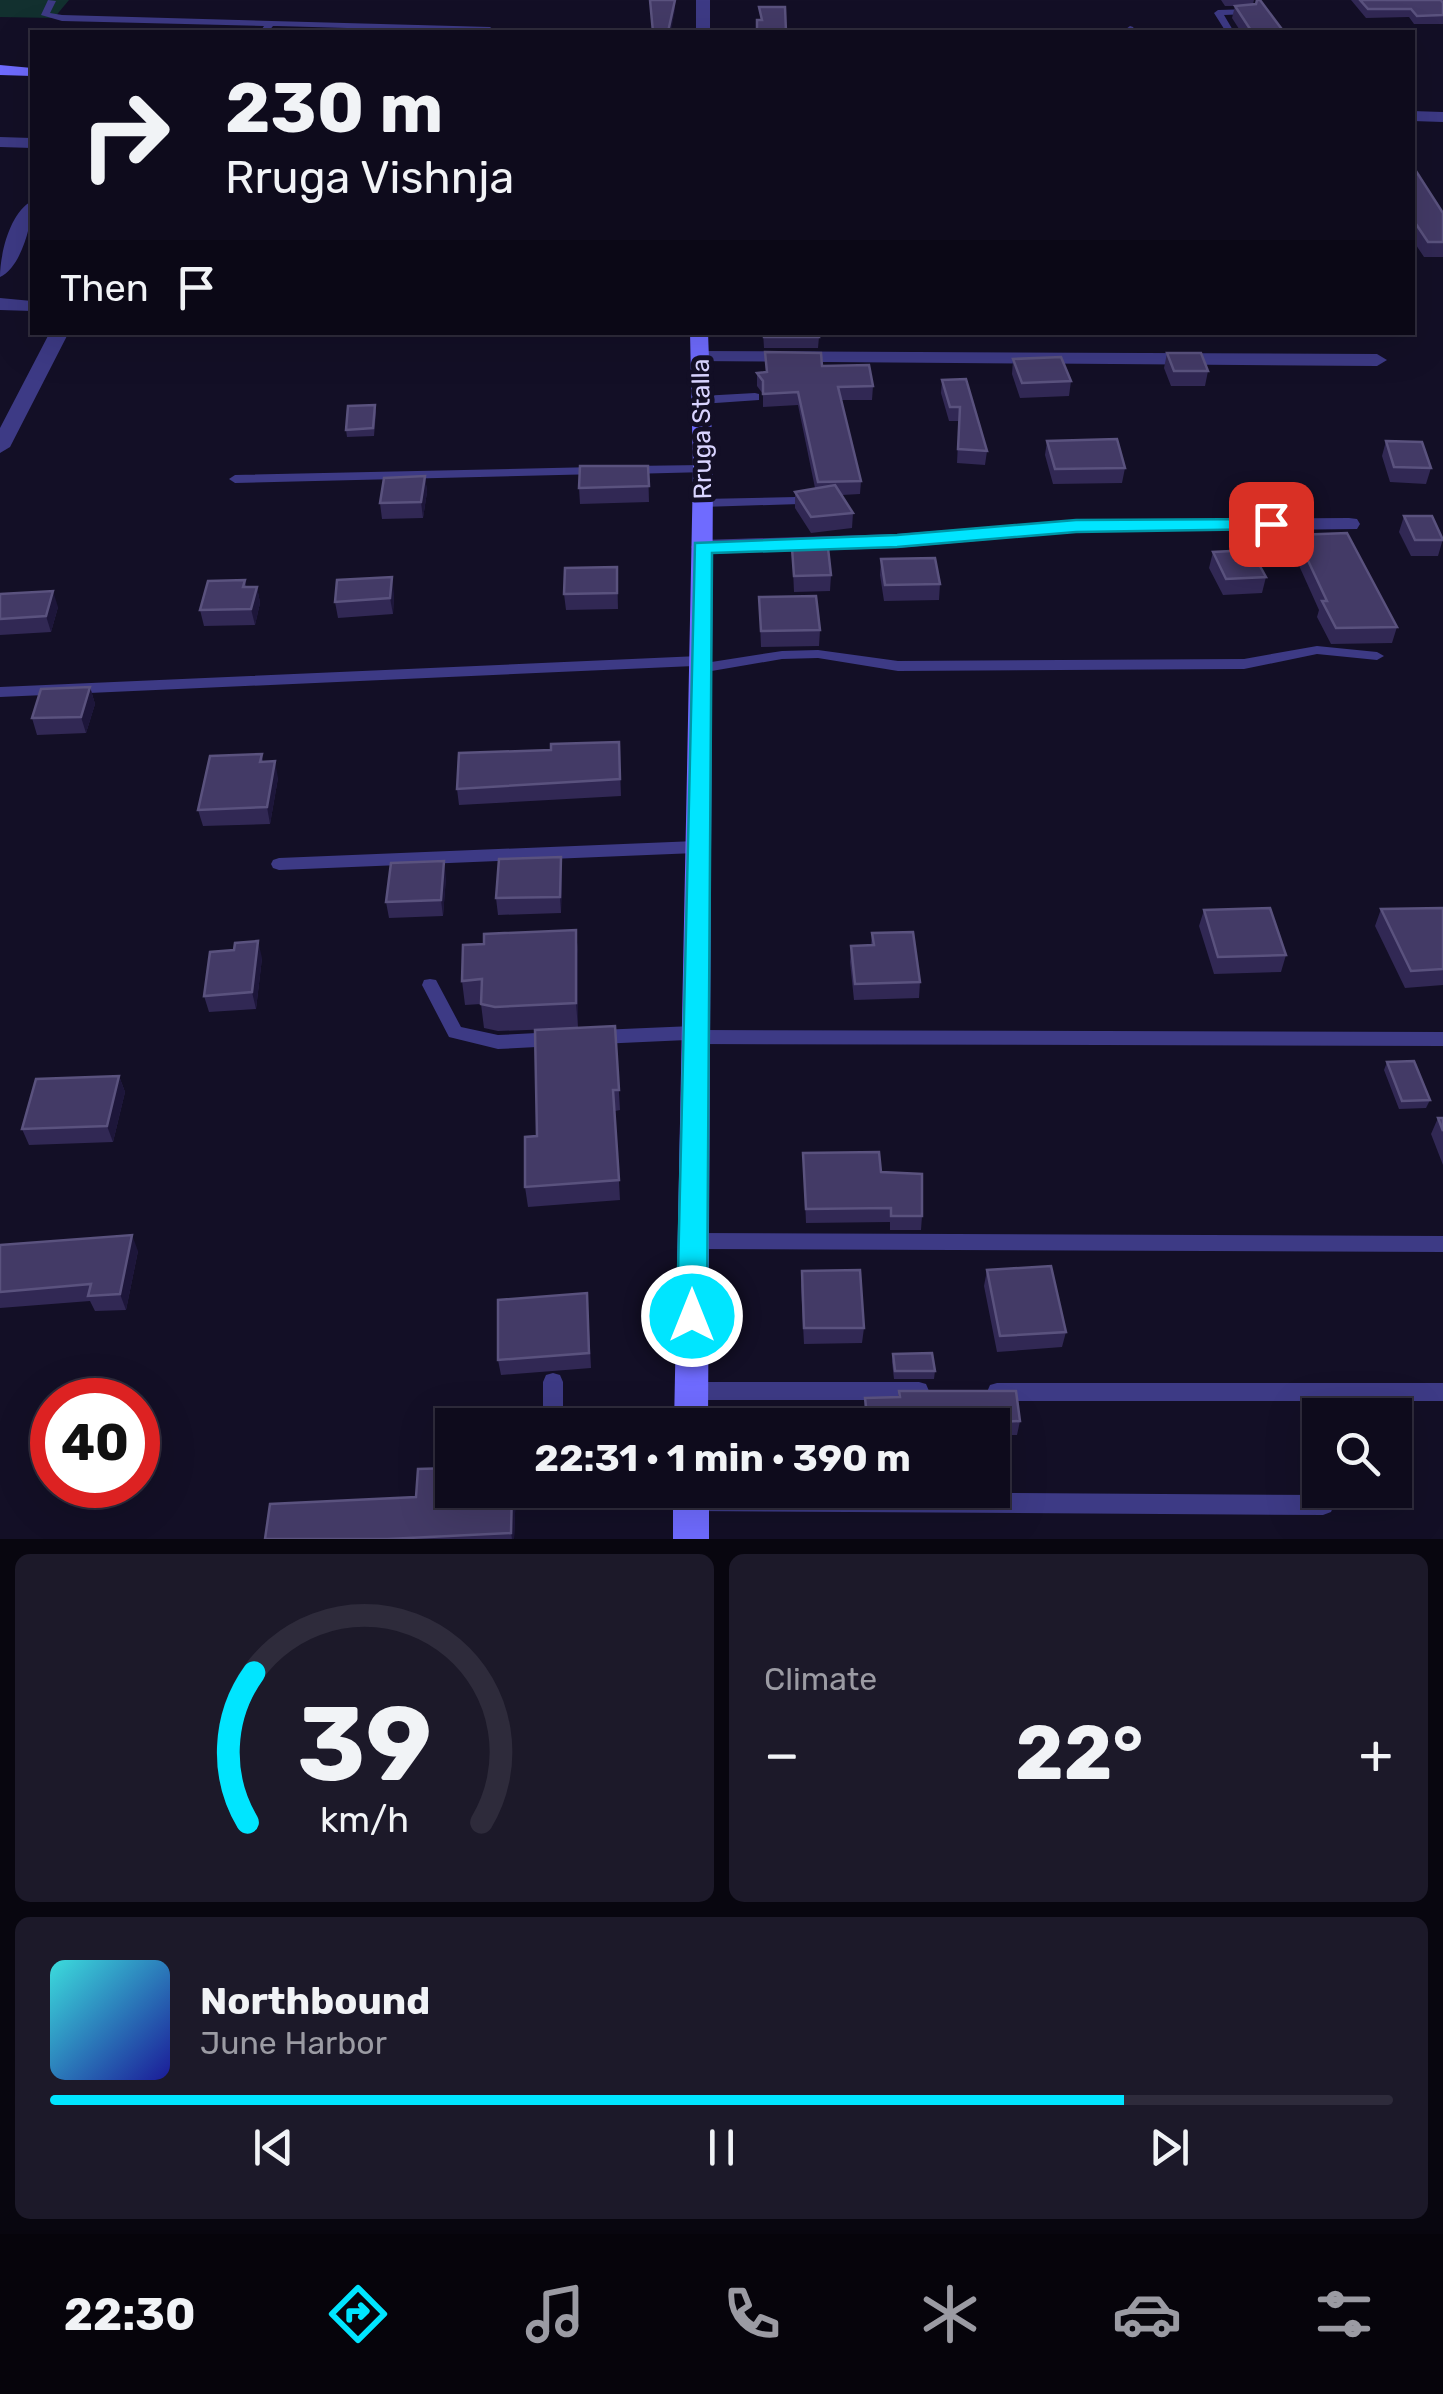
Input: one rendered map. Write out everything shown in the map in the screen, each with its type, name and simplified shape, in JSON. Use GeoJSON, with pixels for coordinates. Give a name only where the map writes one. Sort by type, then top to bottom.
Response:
{"type":"FeatureCollection","features":[{"type":"Feature","properties":{"kind":"street"},"geometry":{"type":"LineString","coordinates":[[703,30],[704,0]]}},
{"type":"Feature","properties":{"kind":"street"},"geometry":{"type":"LineString","coordinates":[[0,70],[30,72]]}},
{"type":"Feature","properties":{"kind":"street"},"geometry":{"type":"LineString","coordinates":[[1415,116],[1443,117]]}},
{"type":"Feature","properties":{"kind":"street"},"geometry":{"type":"LineString","coordinates":[[0,142],[30,143]]}},
{"type":"Feature","properties":{"kind":"street"},"geometry":{"type":"LineString","coordinates":[[0,272],[30,210]]}},
{"type":"Feature","properties":{"kind":"street"},"geometry":{"type":"LineString","coordinates":[[0,304],[30,306]]}},
{"type":"Feature","properties":{"kind":"street"},"geometry":{"type":"LineString","coordinates":[[0,447],[58,335]]}},
{"type":"Feature","properties":{"kind":"street","name":"Rruga Stalla"},"geometry":{"type":"LineString","coordinates":[[691,1408],[703,469],[699,335]]}},
{"type":"Feature","properties":{"kind":"street"},"geometry":{"type":"LineString","coordinates":[[699,357],[1377,360]]}},
{"type":"Feature","properties":{"kind":"street"},"geometry":{"type":"LineString","coordinates":[[702,547],[897,541],[1076,526],[1348,524]]}},
{"type":"Feature","properties":{"kind":"street"},"geometry":{"type":"LineString","coordinates":[[690,1539],[691,1508]]}},
{"type":"Feature","properties":{"kind":"lane"},"geometry":{"type":"LineString","coordinates":[[52,1],[46,15],[62,18],[267,28],[490,30]]}},
{"type":"Feature","properties":{"kind":"lane"},"geometry":{"type":"LineString","coordinates":[[1229,30],[1218,13],[1248,11]]}},
{"type":"Feature","properties":{"kind":"lane"},"geometry":{"type":"LineString","coordinates":[[701,400],[755,398]]}},
{"type":"Feature","properties":{"kind":"lane"},"geometry":{"type":"LineString","coordinates":[[235,478],[703,469]]}},
{"type":"Feature","properties":{"kind":"lane"},"geometry":{"type":"LineString","coordinates":[[702,503],[796,501]]}},
{"type":"Feature","properties":{"kind":"lane"},"geometry":{"type":"LineString","coordinates":[[0,692],[699,664],[818,654],[898,666],[1244,664],[1317,650],[1377,656]]}},
{"type":"Feature","properties":{"kind":"lane"},"geometry":{"type":"LineString","coordinates":[[279,864],[696,847]]}},
{"type":"Feature","properties":{"kind":"lane"},"geometry":{"type":"LineString","coordinates":[[430,985],[455,1032],[476,1040],[498,1042],[694,1035],[1443,1039]]}},
{"type":"Feature","properties":{"kind":"lane"},"geometry":{"type":"LineString","coordinates":[[692,1241],[1443,1244]]}},
{"type":"Feature","properties":{"kind":"lane"},"geometry":{"type":"LineString","coordinates":[[553,1382],[553,1408]]}},
{"type":"Feature","properties":{"kind":"lane"},"geometry":{"type":"LineString","coordinates":[[691,1391],[1443,1392]]}},
{"type":"Feature","properties":{"kind":"lane"},"geometry":{"type":"LineString","coordinates":[[1010,1500],[1302,1504]]}},
{"type":"Feature","properties":{"kind":"green space"},"geometry":{"type":"Polygon","coordinates":[[[0,0],[69,0],[54,18],[0,17],[0,0]]]}},
{"type":"Feature","properties":{"kind":"building"},"geometry":{"type":"Polygon","coordinates":[[[650,0],[675,0],[668,30],[653,30],[650,0]]]}},
{"type":"Feature","properties":{"kind":"building"},"geometry":{"type":"Polygon","coordinates":[[[1260,0],[1282,30],[1251,30],[1235,6],[1260,0]]]}},
{"type":"Feature","properties":{"kind":"building"},"geometry":{"type":"Polygon","coordinates":[[[1360,0],[1441,0],[1443,15],[1417,16],[1411,9],[1368,9],[1360,0]]]}},
{"type":"Feature","properties":{"kind":"building"},"geometry":{"type":"Polygon","coordinates":[[[759,7],[785,7],[786,30],[757,30],[757,20],[762,20],[759,7]]]}},
{"type":"Feature","properties":{"kind":"building"},"geometry":{"type":"Polygon","coordinates":[[[1415,171],[1443,213],[1443,242],[1428,242],[1415,222],[1415,171]]]}},
{"type":"Feature","properties":{"kind":"building"},"geometry":{"type":"Polygon","coordinates":[[[819,335],[819,337],[764,337],[819,335]]]}},
{"type":"Feature","properties":{"kind":"building"},"geometry":{"type":"Polygon","coordinates":[[[765,352],[821,353],[822,366],[869,365],[873,386],[838,387],[861,481],[818,482],[798,392],[763,394],[763,381],[757,373],[767,372],[765,352]]]}},
{"type":"Feature","properties":{"kind":"building"},"geometry":{"type":"Polygon","coordinates":[[[1167,353],[1201,353],[1208,371],[1174,371],[1167,353]]]}},
{"type":"Feature","properties":{"kind":"building"},"geometry":{"type":"Polygon","coordinates":[[[1061,357],[1071,381],[1022,383],[1013,359],[1061,357]]]}},
{"type":"Feature","properties":{"kind":"building"},"geometry":{"type":"Polygon","coordinates":[[[966,379],[987,451],[958,449],[960,407],[950,407],[942,380],[966,379]]]}},
{"type":"Feature","properties":{"kind":"building"},"geometry":{"type":"Polygon","coordinates":[[[375,405],[373,428],[346,430],[348,406],[375,405]]]}},
{"type":"Feature","properties":{"kind":"building"},"geometry":{"type":"Polygon","coordinates":[[[1117,439],[1125,468],[1055,469],[1047,441],[1117,439]]]}},
{"type":"Feature","properties":{"kind":"building"},"geometry":{"type":"Polygon","coordinates":[[[1386,441],[1422,442],[1431,468],[1394,467],[1386,441]]]}},
{"type":"Feature","properties":{"kind":"building"},"geometry":{"type":"Polygon","coordinates":[[[580,466],[648,466],[649,486],[579,488],[580,466]]]}},
{"type":"Feature","properties":{"kind":"building"},"geometry":{"type":"Polygon","coordinates":[[[425,476],[421,502],[380,503],[384,478],[425,476]]]}},
{"type":"Feature","properties":{"kind":"building"},"geometry":{"type":"Polygon","coordinates":[[[835,485],[853,513],[811,517],[795,492],[835,485]]]}},
{"type":"Feature","properties":{"kind":"building"},"geometry":{"type":"Polygon","coordinates":[[[1404,516],[1432,516],[1443,540],[1415,540],[1404,516]]]}},
{"type":"Feature","properties":{"kind":"building"},"geometry":{"type":"Polygon","coordinates":[[[1347,533],[1397,627],[1336,628],[1296,535],[1347,533]]]}},
{"type":"Feature","properties":{"kind":"building"},"geometry":{"type":"Polygon","coordinates":[[[792,548],[828,548],[831,575],[794,576],[792,548]]]}},
{"type":"Feature","properties":{"kind":"building"},"geometry":{"type":"Polygon","coordinates":[[[1251,550],[1266,577],[1226,579],[1213,552],[1251,550]]]}},
{"type":"Feature","properties":{"kind":"building"},"geometry":{"type":"Polygon","coordinates":[[[935,558],[940,584],[885,585],[881,559],[935,558]]]}},
{"type":"Feature","properties":{"kind":"building"},"geometry":{"type":"Polygon","coordinates":[[[617,567],[617,593],[564,594],[565,568],[617,567]]]}},
{"type":"Feature","properties":{"kind":"building"},"geometry":{"type":"Polygon","coordinates":[[[392,577],[390,598],[335,602],[337,580],[392,577]]]}},
{"type":"Feature","properties":{"kind":"building"},"geometry":{"type":"Polygon","coordinates":[[[245,580],[243,587],[257,587],[251,609],[200,610],[208,581],[245,580]]]}},
{"type":"Feature","properties":{"kind":"building"},"geometry":{"type":"Polygon","coordinates":[[[53,591],[46,616],[0,619],[0,594],[53,591]]]}},
{"type":"Feature","properties":{"kind":"building"},"geometry":{"type":"Polygon","coordinates":[[[816,596],[820,630],[761,631],[759,597],[816,596]]]}},
{"type":"Feature","properties":{"kind":"building"},"geometry":{"type":"Polygon","coordinates":[[[90,687],[81,717],[32,718],[41,689],[90,687]]]}},
{"type":"Feature","properties":{"kind":"building"},"geometry":{"type":"Polygon","coordinates":[[[619,742],[620,779],[457,789],[459,753],[551,750],[551,744],[619,742]]]}},
{"type":"Feature","properties":{"kind":"building"},"geometry":{"type":"Polygon","coordinates":[[[262,754],[260,762],[275,761],[267,807],[198,810],[210,756],[262,754]]]}},
{"type":"Feature","properties":{"kind":"building"},"geometry":{"type":"Polygon","coordinates":[[[561,857],[560,897],[496,898],[499,859],[561,857]]]}},
{"type":"Feature","properties":{"kind":"building"},"geometry":{"type":"Polygon","coordinates":[[[444,861],[441,900],[386,902],[391,863],[444,861]]]}},
{"type":"Feature","properties":{"kind":"building"},"geometry":{"type":"Polygon","coordinates":[[[1270,908],[1286,955],[1218,957],[1204,910],[1270,908]]]}},
{"type":"Feature","properties":{"kind":"building"},"geometry":{"type":"Polygon","coordinates":[[[1443,908],[1443,969],[1411,971],[1381,909],[1443,908]]]}},
{"type":"Feature","properties":{"kind":"building"},"geometry":{"type":"Polygon","coordinates":[[[576,930],[576,1003],[495,1007],[481,1004],[482,979],[462,981],[463,945],[484,944],[484,934],[576,930]]]}},
{"type":"Feature","properties":{"kind":"building"},"geometry":{"type":"Polygon","coordinates":[[[913,932],[920,982],[855,984],[851,946],[874,945],[872,933],[913,932]]]}},
{"type":"Feature","properties":{"kind":"building"},"geometry":{"type":"Polygon","coordinates":[[[258,941],[252,992],[204,996],[210,952],[234,950],[235,943],[258,941]]]}},
{"type":"Feature","properties":{"kind":"building"},"geometry":{"type":"Polygon","coordinates":[[[615,1026],[619,1090],[613,1090],[619,1180],[525,1187],[525,1137],[537,1136],[535,1030],[615,1026]]]}},
{"type":"Feature","properties":{"kind":"building"},"geometry":{"type":"Polygon","coordinates":[[[1414,1061],[1430,1100],[1402,1101],[1387,1062],[1414,1061]]]}},
{"type":"Feature","properties":{"kind":"building"},"geometry":{"type":"Polygon","coordinates":[[[119,1076],[107,1126],[22,1129],[36,1079],[119,1076]]]}},
{"type":"Feature","properties":{"kind":"building"},"geometry":{"type":"Polygon","coordinates":[[[879,1152],[881,1172],[922,1174],[922,1216],[891,1216],[891,1208],[806,1209],[803,1153],[879,1152]]]}},
{"type":"Feature","properties":{"kind":"building"},"geometry":{"type":"Polygon","coordinates":[[[132,1235],[120,1294],[88,1296],[91,1284],[0,1292],[0,1245],[132,1235]]]}},
{"type":"Feature","properties":{"kind":"building"},"geometry":{"type":"Polygon","coordinates":[[[1051,1266],[1066,1332],[1000,1336],[987,1270],[1051,1266]]]}},
{"type":"Feature","properties":{"kind":"building"},"geometry":{"type":"Polygon","coordinates":[[[860,1270],[864,1328],[804,1328],[802,1271],[860,1270]]]}},
{"type":"Feature","properties":{"kind":"building"},"geometry":{"type":"Polygon","coordinates":[[[587,1293],[589,1353],[498,1360],[498,1300],[587,1293]]]}},
{"type":"Feature","properties":{"kind":"building"},"geometry":{"type":"Polygon","coordinates":[[[932,1353],[935,1371],[895,1371],[893,1354],[932,1353]]]}},
{"type":"Feature","properties":{"kind":"building"},"geometry":{"type":"Polygon","coordinates":[[[899,1391],[1016,1391],[1020,1421],[1010,1422],[1010,1408],[866,1408],[865,1398],[900,1397],[899,1391]]]}},
{"type":"Feature","properties":{"kind":"building"},"geometry":{"type":"Polygon","coordinates":[[[435,1468],[435,1508],[512,1508],[511,1533],[265,1539],[270,1504],[416,1497],[418,1469],[435,1468]]]}},
{"type":"Feature","properties":{"kind":"route"},"geometry":{"type":"LineString","coordinates":[[692,1316],[702,547],[897,541],[1076,526],[1271,524]]}}]}
